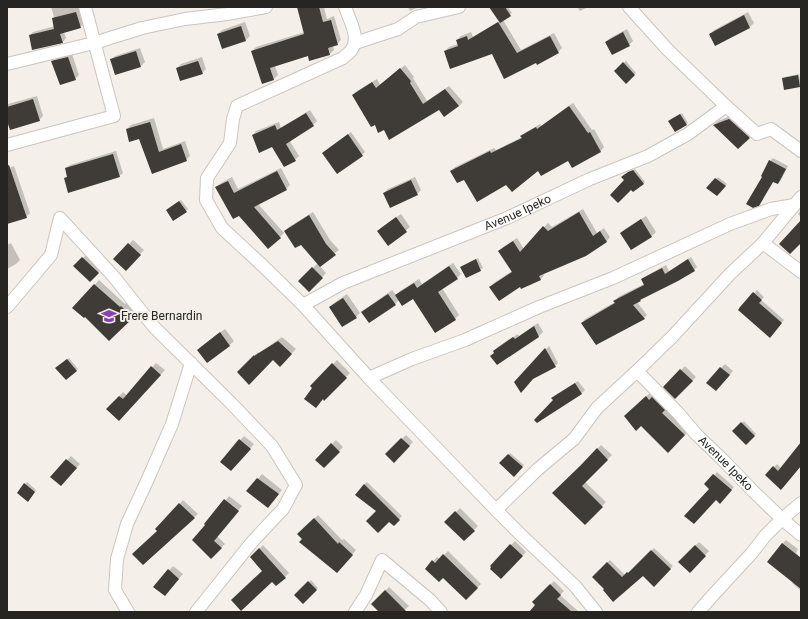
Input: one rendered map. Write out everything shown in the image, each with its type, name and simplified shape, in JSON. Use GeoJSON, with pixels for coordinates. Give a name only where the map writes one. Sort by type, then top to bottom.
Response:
{"type":"FeatureCollection","features":[{"type":"Feature","properties":{"kind":"street"},"geometry":{"type":"LineString","coordinates":[[7,144],[114,116],[85,7]]}},
{"type":"Feature","properties":{"kind":"street"},"geometry":{"type":"LineString","coordinates":[[7,64],[94,43],[142,28],[185,19],[227,14],[266,7]]}},
{"type":"Feature","properties":{"kind":"street"},"geometry":{"type":"LineString","coordinates":[[345,7],[354,32],[355,43],[352,51],[343,58],[236,106],[230,143],[207,178],[206,200],[222,228],[303,305],[369,378],[496,510],[575,586],[596,612]]}},
{"type":"Feature","properties":{"kind":"street"},"geometry":{"type":"LineString","coordinates":[[355,43],[398,29],[416,17],[459,7]]}},
{"type":"Feature","properties":{"kind":"street"},"geometry":{"type":"LineString","coordinates":[[629,7],[668,50],[757,134],[771,129],[801,151]]}},
{"type":"Feature","properties":{"kind":"street","name":"Avenue Ipeko"},"geometry":{"type":"LineString","coordinates":[[303,305],[343,283],[506,218],[590,179],[648,156],[688,134],[726,106]]}},
{"type":"Feature","properties":{"kind":"street"},"geometry":{"type":"LineString","coordinates":[[369,378],[412,359],[465,340],[539,307],[613,278],[730,224],[798,201]]}},
{"type":"Feature","properties":{"kind":"street"},"geometry":{"type":"LineString","coordinates":[[496,510],[538,469],[574,439],[597,408],[672,337],[730,274],[763,243],[798,201]]}},
{"type":"Feature","properties":{"kind":"street"},"geometry":{"type":"LineString","coordinates":[[7,307],[51,255],[60,218],[114,277],[154,328],[191,363],[272,446],[296,485],[283,509],[252,542],[196,612]]}},
{"type":"Feature","properties":{"kind":"street"},"geometry":{"type":"LineString","coordinates":[[763,243],[801,272]]}},
{"type":"Feature","properties":{"kind":"street"},"geometry":{"type":"LineString","coordinates":[[128,612],[115,590],[117,559],[127,524],[172,424],[191,363]]}},
{"type":"Feature","properties":{"kind":"street","name":"Avenue Ipeko"},"geometry":{"type":"LineString","coordinates":[[637,371],[752,491],[801,535]]}},
{"type":"Feature","properties":{"kind":"street"},"geometry":{"type":"LineString","coordinates":[[698,612],[751,554],[765,536],[801,503]]}},
{"type":"Feature","properties":{"kind":"street"},"geometry":{"type":"LineString","coordinates":[[355,612],[366,594],[382,560],[430,600],[441,612]]}},
{"type":"Feature","properties":{"kind":"building"},"geometry":{"type":"Polygon","coordinates":[[[297,7],[319,7],[323,22],[331,20],[338,45],[328,48],[330,55],[309,61],[308,56],[270,68],[274,80],[262,84],[251,51],[304,34],[297,7]]]}},
{"type":"Feature","properties":{"kind":"building"},"geometry":{"type":"Polygon","coordinates":[[[489,7],[505,7],[511,16],[500,23],[489,7]]]}},
{"type":"Feature","properties":{"kind":"building"},"geometry":{"type":"Polygon","coordinates":[[[76,12],[81,28],[60,34],[63,43],[32,50],[29,35],[54,29],[52,18],[76,12]]]}},
{"type":"Feature","properties":{"kind":"building"},"geometry":{"type":"Polygon","coordinates":[[[744,15],[750,28],[715,46],[709,34],[744,15]]]}},
{"type":"Feature","properties":{"kind":"building"},"geometry":{"type":"Polygon","coordinates":[[[498,22],[517,53],[550,36],[559,53],[537,65],[536,63],[504,79],[492,54],[450,69],[444,51],[458,46],[456,40],[467,36],[468,40],[498,22]]]}},
{"type":"Feature","properties":{"kind":"building"},"geometry":{"type":"Polygon","coordinates":[[[241,26],[246,41],[222,49],[217,34],[241,26]]]}},
{"type":"Feature","properties":{"kind":"building"},"geometry":{"type":"Polygon","coordinates":[[[623,32],[630,46],[612,55],[605,42],[623,32]]]}},
{"type":"Feature","properties":{"kind":"building"},"geometry":{"type":"Polygon","coordinates":[[[136,51],[141,67],[115,75],[110,59],[136,51]]]}},
{"type":"Feature","properties":{"kind":"building"},"geometry":{"type":"Polygon","coordinates":[[[68,57],[76,80],[60,85],[51,61],[68,57]]]}},
{"type":"Feature","properties":{"kind":"building"},"geometry":{"type":"Polygon","coordinates":[[[198,61],[203,74],[180,81],[176,68],[198,61]]]}},
{"type":"Feature","properties":{"kind":"building"},"geometry":{"type":"Polygon","coordinates":[[[623,62],[635,75],[626,84],[614,71],[623,62]]]}},
{"type":"Feature","properties":{"kind":"building"},"geometry":{"type":"Polygon","coordinates":[[[400,68],[411,81],[410,83],[423,104],[445,89],[459,106],[444,117],[439,110],[389,140],[384,130],[378,133],[375,125],[371,127],[352,95],[372,82],[376,88],[400,68]]]}},
{"type":"Feature","properties":{"kind":"building"},"geometry":{"type":"Polygon","coordinates":[[[798,75],[800,87],[784,90],[782,78],[798,75]]]}},
{"type":"Feature","properties":{"kind":"building"},"geometry":{"type":"Polygon","coordinates":[[[33,99],[40,121],[10,130],[7,121],[7,107],[33,99]]]}},
{"type":"Feature","properties":{"kind":"building"},"geometry":{"type":"Polygon","coordinates":[[[569,106],[588,133],[590,132],[601,152],[572,168],[568,161],[541,176],[538,171],[512,192],[506,185],[477,202],[464,180],[457,183],[450,171],[490,151],[491,153],[522,138],[520,136],[536,127],[537,129],[569,106]]]}},
{"type":"Feature","properties":{"kind":"building"},"geometry":{"type":"Polygon","coordinates":[[[306,113],[314,126],[286,144],[296,161],[284,167],[272,147],[259,153],[252,135],[275,125],[277,130],[306,113]]]}},
{"type":"Feature","properties":{"kind":"building"},"geometry":{"type":"Polygon","coordinates":[[[680,114],[687,125],[675,132],[668,121],[680,114]]]}},
{"type":"Feature","properties":{"kind":"building"},"geometry":{"type":"Polygon","coordinates":[[[729,119],[750,138],[738,149],[713,125],[729,119]]]}},
{"type":"Feature","properties":{"kind":"building"},"geometry":{"type":"Polygon","coordinates":[[[150,122],[159,152],[181,144],[187,161],[152,174],[139,139],[129,142],[126,129],[150,122]]]}},
{"type":"Feature","properties":{"kind":"building"},"geometry":{"type":"Polygon","coordinates":[[[348,134],[363,156],[337,174],[322,153],[348,134]]]}},
{"type":"Feature","properties":{"kind":"building"},"geometry":{"type":"Polygon","coordinates":[[[113,154],[120,177],[68,193],[64,178],[67,177],[65,168],[113,154]]]}},
{"type":"Feature","properties":{"kind":"building"},"geometry":{"type":"Polygon","coordinates":[[[769,160],[786,169],[778,184],[773,182],[759,206],[753,208],[746,204],[762,177],[761,176],[769,160]]]}},
{"type":"Feature","properties":{"kind":"building"},"geometry":{"type":"Polygon","coordinates":[[[9,165],[27,218],[7,224],[7,166],[9,165]]]}},
{"type":"Feature","properties":{"kind":"building"},"geometry":{"type":"Polygon","coordinates":[[[633,170],[644,184],[633,192],[631,190],[618,203],[610,195],[624,180],[621,177],[633,170]]]}},
{"type":"Feature","properties":{"kind":"building"},"geometry":{"type":"Polygon","coordinates":[[[277,171],[287,190],[254,207],[281,238],[268,249],[239,216],[233,219],[215,187],[228,181],[234,193],[277,171]]]}},
{"type":"Feature","properties":{"kind":"building"},"geometry":{"type":"Polygon","coordinates":[[[715,178],[726,186],[717,196],[706,188],[715,178]]]}},
{"type":"Feature","properties":{"kind":"building"},"geometry":{"type":"Polygon","coordinates":[[[411,180],[418,195],[390,208],[383,193],[411,180]]]}},
{"type":"Feature","properties":{"kind":"building"},"geometry":{"type":"Polygon","coordinates":[[[179,201],[187,212],[173,221],[166,210],[179,201]]]}},
{"type":"Feature","properties":{"kind":"building"},"geometry":{"type":"Polygon","coordinates":[[[579,212],[593,236],[600,231],[607,242],[586,256],[539,276],[541,280],[521,289],[520,287],[499,301],[489,287],[512,272],[498,251],[513,241],[520,252],[543,226],[548,231],[579,212]]]}},
{"type":"Feature","properties":{"kind":"building"},"geometry":{"type":"Polygon","coordinates":[[[309,215],[326,244],[336,255],[320,267],[301,245],[295,248],[284,231],[309,215]]]}},
{"type":"Feature","properties":{"kind":"building"},"geometry":{"type":"Polygon","coordinates":[[[396,217],[407,232],[388,246],[377,231],[396,217]]]}},
{"type":"Feature","properties":{"kind":"building"},"geometry":{"type":"Polygon","coordinates":[[[641,219],[652,237],[631,250],[620,233],[641,219]]]}},
{"type":"Feature","properties":{"kind":"building"},"geometry":{"type":"Polygon","coordinates":[[[801,220],[801,243],[790,254],[779,244],[801,220]]]}},
{"type":"Feature","properties":{"kind":"building"},"geometry":{"type":"Polygon","coordinates":[[[128,243],[141,255],[126,271],[113,259],[128,243]]]}},
{"type":"Feature","properties":{"kind":"building"},"geometry":{"type":"Polygon","coordinates":[[[82,257],[99,273],[90,282],[73,266],[82,257]]]}},
{"type":"Feature","properties":{"kind":"building"},"geometry":{"type":"Polygon","coordinates":[[[476,259],[481,271],[466,278],[460,267],[476,259]]]}},
{"type":"Feature","properties":{"kind":"building"},"geometry":{"type":"Polygon","coordinates":[[[688,259],[695,271],[633,305],[645,319],[596,345],[581,323],[615,303],[613,301],[644,285],[641,279],[662,268],[665,274],[688,259]]]}},
{"type":"Feature","properties":{"kind":"building"},"geometry":{"type":"Polygon","coordinates":[[[449,266],[458,279],[438,292],[456,320],[435,333],[413,299],[402,306],[395,295],[414,283],[417,288],[449,266]]]}},
{"type":"Feature","properties":{"kind":"building"},"geometry":{"type":"Polygon","coordinates":[[[312,267],[323,278],[309,292],[298,281],[312,267]]]}},
{"type":"Feature","properties":{"kind":"building"},"geometry":{"type":"Polygon","coordinates":[[[94,284],[133,318],[109,341],[85,317],[84,318],[72,308],[94,284]]]}},
{"type":"Feature","properties":{"kind":"building"},"geometry":{"type":"Polygon","coordinates":[[[753,292],[762,300],[759,303],[782,323],[770,338],[738,310],[753,292]]]}},
{"type":"Feature","properties":{"kind":"building"},"geometry":{"type":"Polygon","coordinates":[[[388,294],[396,305],[369,323],[361,312],[388,294]]]}},
{"type":"Feature","properties":{"kind":"building"},"geometry":{"type":"Polygon","coordinates":[[[343,298],[357,318],[342,327],[329,307],[343,298]]]}},
{"type":"Feature","properties":{"kind":"building"},"geometry":{"type":"Polygon","coordinates":[[[534,326],[539,337],[497,365],[490,356],[494,353],[493,351],[513,337],[515,339],[534,326]]]}},
{"type":"Feature","properties":{"kind":"building"},"geometry":{"type":"Polygon","coordinates":[[[220,332],[230,346],[207,363],[197,350],[220,332]]]}},
{"type":"Feature","properties":{"kind":"building"},"geometry":{"type":"Polygon","coordinates":[[[278,341],[292,354],[280,367],[273,360],[249,385],[237,372],[254,355],[278,341]]]}},
{"type":"Feature","properties":{"kind":"building"},"geometry":{"type":"Polygon","coordinates":[[[545,348],[556,367],[533,379],[521,393],[514,382],[545,348]]]}},
{"type":"Feature","properties":{"kind":"building"},"geometry":{"type":"Polygon","coordinates":[[[67,359],[77,371],[66,380],[55,368],[67,359]]]}},
{"type":"Feature","properties":{"kind":"building"},"geometry":{"type":"Polygon","coordinates":[[[332,363],[347,378],[324,401],[323,399],[316,408],[304,399],[312,388],[310,386],[332,363]]]}},
{"type":"Feature","properties":{"kind":"building"},"geometry":{"type":"Polygon","coordinates":[[[151,366],[161,375],[119,421],[106,409],[119,396],[123,399],[151,366]]]}},
{"type":"Feature","properties":{"kind":"building"},"geometry":{"type":"Polygon","coordinates":[[[720,367],[730,375],[716,391],[706,383],[720,367]]]}},
{"type":"Feature","properties":{"kind":"building"},"geometry":{"type":"Polygon","coordinates":[[[680,369],[693,381],[675,399],[663,387],[680,369]]]}},
{"type":"Feature","properties":{"kind":"building"},"geometry":{"type":"Polygon","coordinates":[[[575,383],[582,394],[537,423],[534,420],[553,400],[551,398],[575,383]]]}},
{"type":"Feature","properties":{"kind":"building"},"geometry":{"type":"Polygon","coordinates":[[[646,396],[649,400],[652,397],[665,410],[662,413],[685,435],[668,453],[641,426],[636,431],[624,416],[646,396]]]}},
{"type":"Feature","properties":{"kind":"building"},"geometry":{"type":"Polygon","coordinates":[[[741,422],[755,436],[746,445],[732,431],[741,422]]]}},
{"type":"Feature","properties":{"kind":"building"},"geometry":{"type":"Polygon","coordinates":[[[401,438],[410,446],[394,463],[385,454],[401,438]]]}},
{"type":"Feature","properties":{"kind":"building"},"geometry":{"type":"Polygon","coordinates":[[[239,439],[251,449],[231,471],[220,462],[239,439]]]}},
{"type":"Feature","properties":{"kind":"building"},"geometry":{"type":"Polygon","coordinates":[[[801,442],[801,466],[781,490],[765,475],[773,466],[778,471],[801,442]]]}},
{"type":"Feature","properties":{"kind":"building"},"geometry":{"type":"Polygon","coordinates":[[[331,443],[340,452],[324,468],[315,460],[331,443]]]}},
{"type":"Feature","properties":{"kind":"building"},"geometry":{"type":"Polygon","coordinates":[[[597,448],[608,460],[582,486],[603,507],[585,525],[552,493],[597,448]]]}},
{"type":"Feature","properties":{"kind":"building"},"geometry":{"type":"Polygon","coordinates":[[[508,454],[523,467],[514,477],[499,463],[508,454]]]}},
{"type":"Feature","properties":{"kind":"building"},"geometry":{"type":"Polygon","coordinates":[[[66,459],[77,468],[61,486],[50,477],[66,459]]]}},
{"type":"Feature","properties":{"kind":"building"},"geometry":{"type":"Polygon","coordinates":[[[713,474],[732,490],[720,504],[716,500],[694,524],[684,516],[709,489],[704,484],[713,474]]]}},
{"type":"Feature","properties":{"kind":"building"},"geometry":{"type":"Polygon","coordinates":[[[257,478],[279,494],[268,508],[246,491],[257,478]]]}},
{"type":"Feature","properties":{"kind":"building"},"geometry":{"type":"Polygon","coordinates":[[[24,483],[35,492],[28,502],[17,493],[24,483]]]}},
{"type":"Feature","properties":{"kind":"building"},"geometry":{"type":"Polygon","coordinates":[[[364,484],[400,520],[394,526],[389,522],[378,533],[366,521],[376,511],[355,495],[364,484]]]}},
{"type":"Feature","properties":{"kind":"building"},"geometry":{"type":"Polygon","coordinates":[[[224,499],[239,511],[214,541],[222,548],[211,559],[192,540],[224,499]]]}},
{"type":"Feature","properties":{"kind":"building"},"geometry":{"type":"Polygon","coordinates":[[[179,503],[195,518],[143,565],[132,554],[157,531],[155,529],[179,503]]]}},
{"type":"Feature","properties":{"kind":"building"},"geometry":{"type":"Polygon","coordinates":[[[455,511],[475,531],[464,541],[444,522],[455,511]]]}},
{"type":"Feature","properties":{"kind":"building"},"geometry":{"type":"Polygon","coordinates":[[[314,518],[338,544],[339,542],[353,555],[337,573],[299,542],[302,539],[297,534],[314,518]]]}},
{"type":"Feature","properties":{"kind":"building"},"geometry":{"type":"Polygon","coordinates":[[[782,543],[801,558],[801,589],[767,562],[782,543]]]}},
{"type":"Feature","properties":{"kind":"building"},"geometry":{"type":"Polygon","coordinates":[[[510,544],[523,556],[501,579],[490,569],[490,566],[510,544]]]}},
{"type":"Feature","properties":{"kind":"building"},"geometry":{"type":"Polygon","coordinates":[[[695,545],[706,556],[690,573],[678,562],[695,545]]]}},
{"type":"Feature","properties":{"kind":"building"},"geometry":{"type":"Polygon","coordinates":[[[259,548],[286,578],[276,586],[272,582],[241,611],[231,600],[262,571],[250,557],[259,548]]]}},
{"type":"Feature","properties":{"kind":"building"},"geometry":{"type":"Polygon","coordinates":[[[651,550],[671,569],[654,587],[643,576],[613,602],[603,590],[604,589],[592,577],[607,562],[622,577],[651,550]]]}},
{"type":"Feature","properties":{"kind":"building"},"geometry":{"type":"Polygon","coordinates":[[[443,554],[478,588],[466,600],[443,578],[439,582],[425,569],[432,560],[435,563],[443,554]]]}},
{"type":"Feature","properties":{"kind":"building"},"geometry":{"type":"Polygon","coordinates":[[[168,569],[179,579],[165,596],[153,587],[168,569]]]}},
{"type":"Feature","properties":{"kind":"building"},"geometry":{"type":"Polygon","coordinates":[[[308,581],[317,590],[303,604],[294,595],[308,581]]]}},
{"type":"Feature","properties":{"kind":"building"},"geometry":{"type":"Polygon","coordinates":[[[550,584],[561,595],[557,599],[572,612],[529,612],[535,605],[532,602],[550,584]]]}},
{"type":"Feature","properties":{"kind":"building"},"geometry":{"type":"Polygon","coordinates":[[[385,590],[407,612],[379,612],[371,604],[385,590]]]}},
{"type":"Feature","properties":{"kind":"place","name":"Frere Bernardin"},"geometry":{"type":"Point","coordinates":[109,316]}}]}
